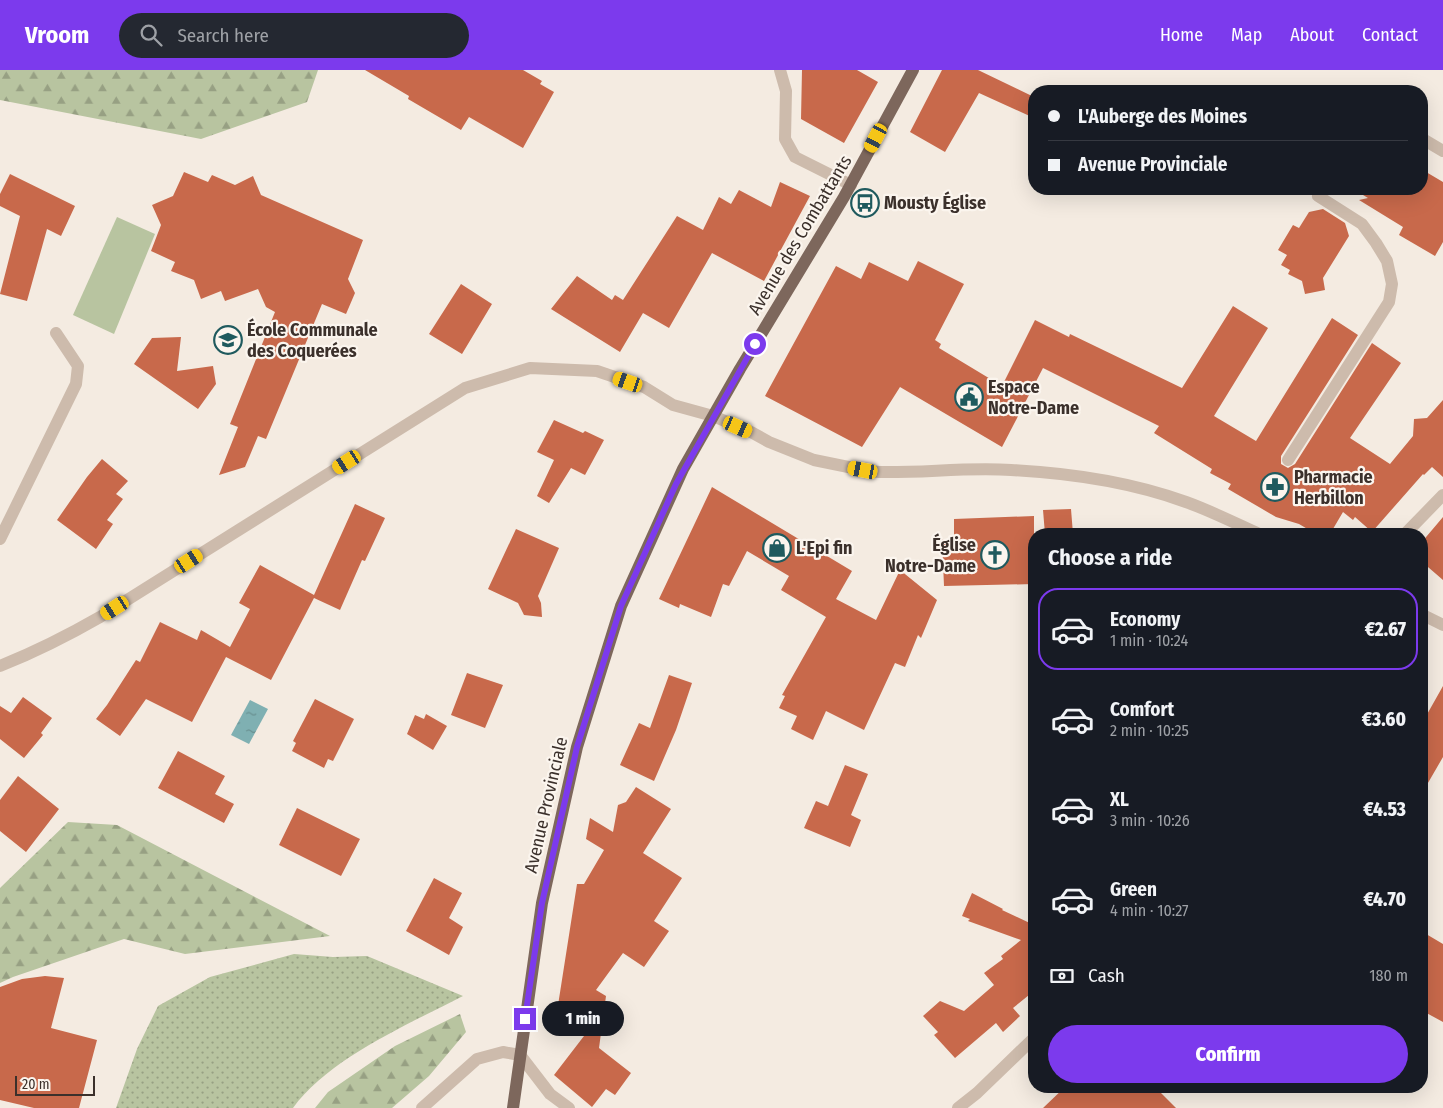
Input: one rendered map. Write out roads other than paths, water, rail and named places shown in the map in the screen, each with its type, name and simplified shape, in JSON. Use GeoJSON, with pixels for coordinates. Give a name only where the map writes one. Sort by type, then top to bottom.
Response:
{"type":"FeatureCollection","features":[{"type":"Feature","properties":{"kind":"main road","name":"Avenue des Combattants"},"geometry":{"type":"LineString","coordinates":[[713,416],[851,185],[913,70]]}},
{"type":"Feature","properties":{"kind":"main road","name":"Avenue Provinciale"},"geometry":{"type":"LineString","coordinates":[[513,1108],[542,903],[577,747],[621,606],[676,484],[713,416]]}},
{"type":"Feature","properties":{"kind":"street"},"geometry":{"type":"LineString","coordinates":[[780,70],[786,91],[785,139],[795,158],[851,185]]}},
{"type":"Feature","properties":{"kind":"street"},"geometry":{"type":"LineString","coordinates":[[1428,142],[1443,151]]}},
{"type":"Feature","properties":{"kind":"street"},"geometry":{"type":"LineString","coordinates":[[1288,460],[1388,302],[1392,284],[1387,261],[1362,224],[1323,195]]}},
{"type":"Feature","properties":{"kind":"street"},"geometry":{"type":"LineString","coordinates":[[0,539],[76,384],[78,366],[56,333]]}},
{"type":"Feature","properties":{"kind":"street"},"geometry":{"type":"LineString","coordinates":[[0,666],[58,641],[100,617],[466,388],[530,368],[597,371],[644,387],[673,405],[713,416],[814,460],[863,470],[898,472],[1009,470],[1047,472],[1125,485],[1186,502],[1245,528]]}},
{"type":"Feature","properties":{"kind":"street"},"geometry":{"type":"LineString","coordinates":[[1411,528],[1443,495]]}},
{"type":"Feature","properties":{"kind":"street"},"geometry":{"type":"LineString","coordinates":[[1428,618],[1443,625]]}},
{"type":"Feature","properties":{"kind":"street"},"geometry":{"type":"LineString","coordinates":[[958,1108],[977,1093],[1028,1044]]}},
{"type":"Feature","properties":{"kind":"street"},"geometry":{"type":"LineString","coordinates":[[422,1108],[477,1059],[502,1052],[520,1055],[550,1094],[569,1108]]}},
{"type":"Feature","properties":{"kind":"water"},"geometry":{"type":"Polygon","coordinates":[[[250,700],[268,709],[249,744],[231,735],[250,700]]]}},
{"type":"Feature","properties":{"kind":"place","name":"Mousty Église"},"geometry":{"type":"Point","coordinates":[865,203]}},
{"type":"Feature","properties":{"kind":"place","name":"École Communale des Coquerées"},"geometry":{"type":"Point","coordinates":[228,340]}},
{"type":"Feature","properties":{"kind":"place","name":"Espace Notre-Dame"},"geometry":{"type":"Point","coordinates":[969,397]}},
{"type":"Feature","properties":{"kind":"place","name":"Pharmacie Herbillon"},"geometry":{"type":"Point","coordinates":[1275,487]}},
{"type":"Feature","properties":{"kind":"place","name":"L'Epi fin"},"geometry":{"type":"Point","coordinates":[777,548]}},
{"type":"Feature","properties":{"kind":"place","name":"Église Notre-Dame"},"geometry":{"type":"Point","coordinates":[995,555]}}]}
